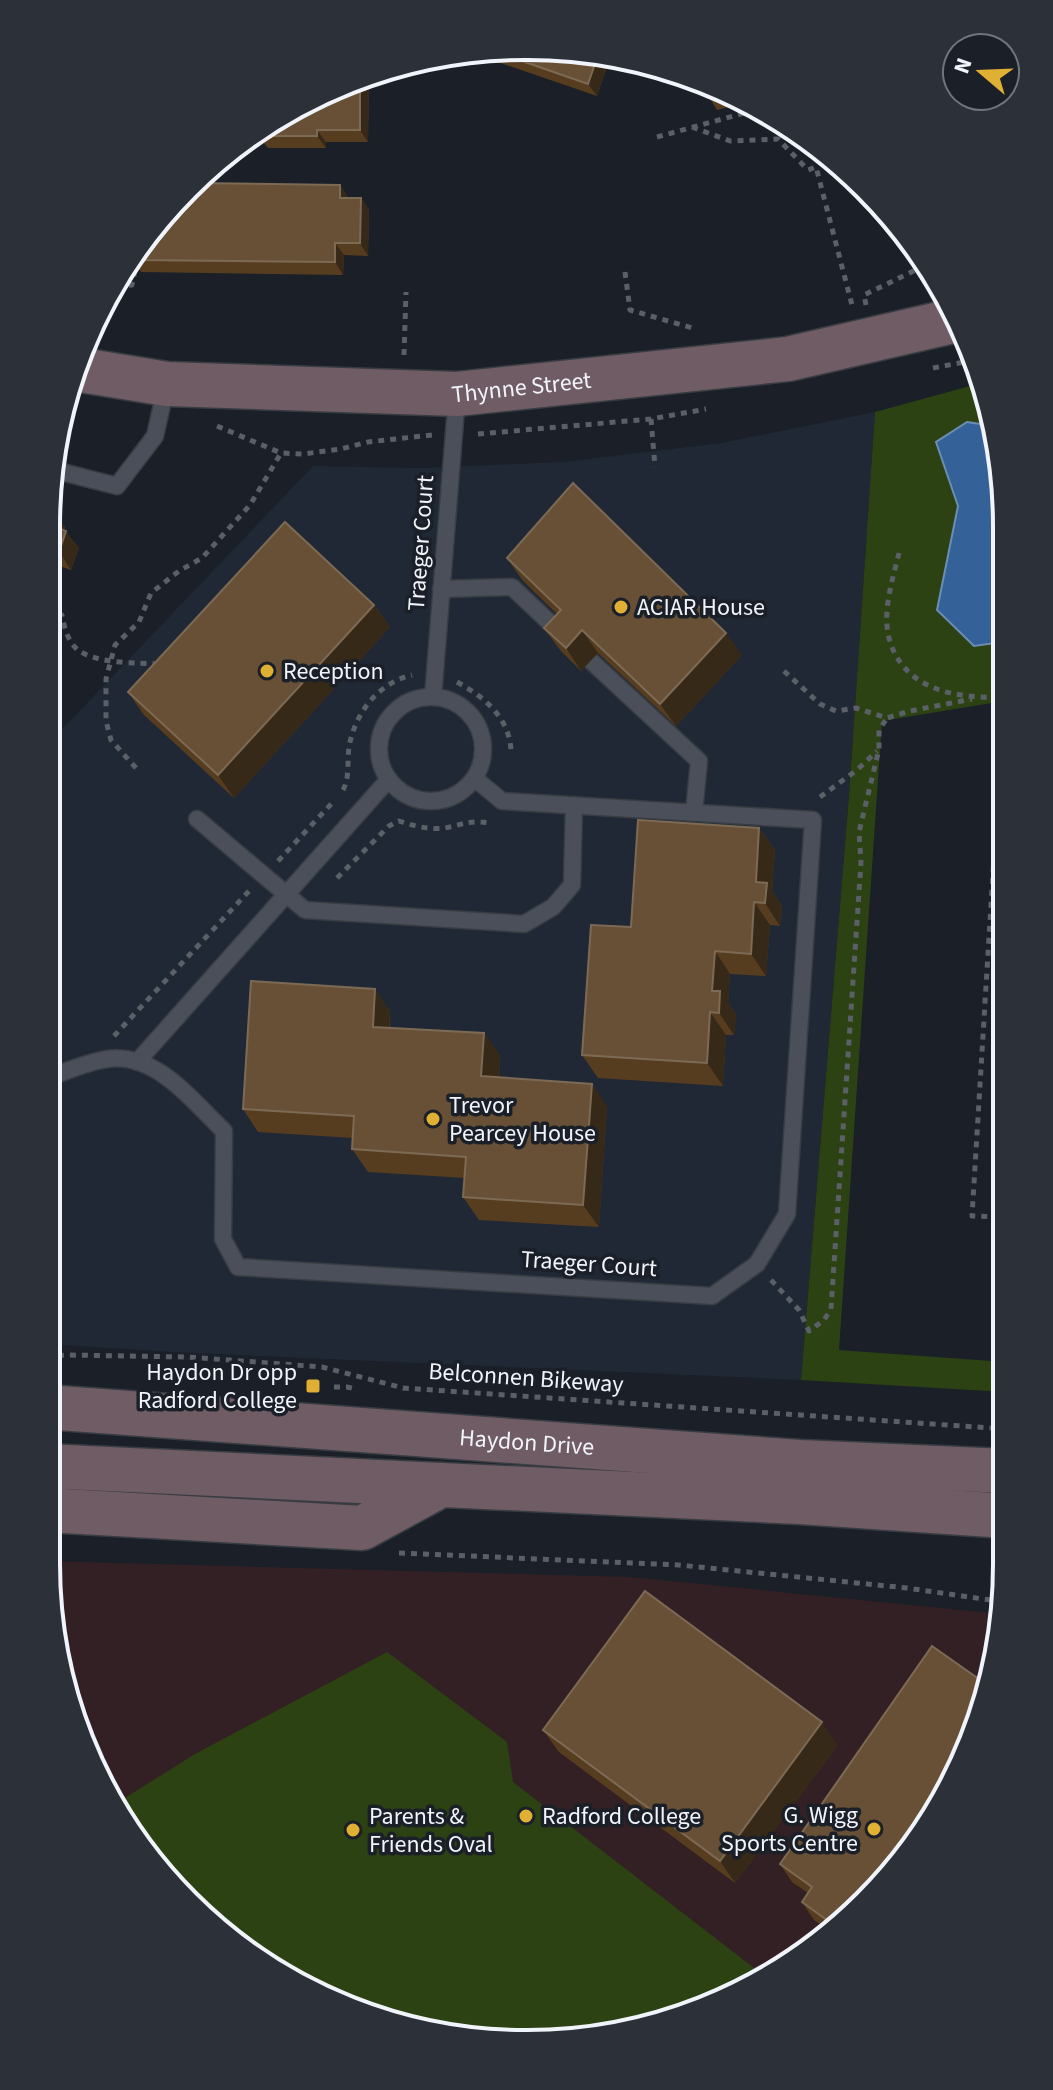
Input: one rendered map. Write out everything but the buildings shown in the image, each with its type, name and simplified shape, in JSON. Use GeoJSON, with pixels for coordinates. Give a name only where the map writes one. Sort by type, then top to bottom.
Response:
{"type":"FeatureCollection","features":[{"type":"Feature","properties":{"kind":"main road","name":"Thynne Street"},"geometry":{"type":"LineString","coordinates":[[87,371],[167,384],[457,394],[788,359],[946,323]]}},
{"type":"Feature","properties":{"kind":"main road","name":"Haydon Drive"},"geometry":{"type":"LineString","coordinates":[[60,1408],[800,1462],[993,1470]]}},
{"type":"Feature","properties":{"kind":"main road","name":"Haydon Drive"},"geometry":{"type":"LineString","coordinates":[[60,1467],[799,1502],[993,1515]]}},
{"type":"Feature","properties":{"kind":"main road"},"geometry":{"type":"LineString","coordinates":[[60,1495],[216,1504],[279,1477]]}},
{"type":"Feature","properties":{"kind":"main road"},"geometry":{"type":"LineString","coordinates":[[60,1511],[362,1528],[441,1485]]}},
{"type":"Feature","properties":{"kind":"lane"},"geometry":{"type":"LineString","coordinates":[[63,472],[117,486],[155,436],[167,384]]}},
{"type":"Feature","properties":{"kind":"lane","name":"Traeger Court"},"geometry":{"type":"LineString","coordinates":[[433,697],[457,394]]}},
{"type":"Feature","properties":{"kind":"lane"},"geometry":{"type":"LineString","coordinates":[[441,589],[512,587],[569,640]]}},
{"type":"Feature","properties":{"kind":"lane"},"geometry":{"type":"LineString","coordinates":[[591,661],[699,761],[694,812]]}},
{"type":"Feature","properties":{"kind":"lane"},"geometry":{"type":"LineString","coordinates":[[433,697],[446,699],[467,711],[480,731],[483,756],[474,778],[456,795],[432,801],[408,796],[389,779],[382,768],[379,743],[389,719],[408,702],[433,697]]}},
{"type":"Feature","properties":{"kind":"lane"},"geometry":{"type":"LineString","coordinates":[[474,778],[502,801],[791,819]]}},
{"type":"Feature","properties":{"kind":"lane"},"geometry":{"type":"LineString","coordinates":[[60,1072],[105,1059],[137,1062],[389,779]]}},
{"type":"Feature","properties":{"kind":"lane"},"geometry":{"type":"LineString","coordinates":[[197,819],[305,910],[524,924],[553,907],[572,885],[574,805]]}},
{"type":"Feature","properties":{"kind":"lane","name":"Traeger Court"},"geometry":{"type":"LineString","coordinates":[[137,1062],[160,1069],[224,1131],[223,1239],[238,1267],[712,1296],[757,1264],[787,1214],[813,820],[791,819]]}},
{"type":"Feature","properties":{"kind":"path"},"geometry":{"type":"LineString","coordinates":[[657,137],[743,113]]}},
{"type":"Feature","properties":{"kind":"path"},"geometry":{"type":"LineString","coordinates":[[692,127],[730,141],[778,139],[808,170],[816,167],[852,305]]}},
{"type":"Feature","properties":{"kind":"path"},"geometry":{"type":"LineString","coordinates":[[864,295],[916,270]]}},
{"type":"Feature","properties":{"kind":"path"},"geometry":{"type":"LineString","coordinates":[[625,272],[630,310],[706,332]]}},
{"type":"Feature","properties":{"kind":"path"},"geometry":{"type":"LineString","coordinates":[[389,355],[407,355],[406,292]]}},
{"type":"Feature","properties":{"kind":"path"},"geometry":{"type":"LineString","coordinates":[[651,419],[655,467]]}},
{"type":"Feature","properties":{"kind":"path"},"geometry":{"type":"LineString","coordinates":[[214,425],[281,453],[303,454],[368,442],[426,436]]}},
{"type":"Feature","properties":{"kind":"path"},"geometry":{"type":"LineString","coordinates":[[136,768],[111,740],[106,721],[106,679],[115,645],[139,622],[151,593],[202,558],[250,505],[281,453]]}},
{"type":"Feature","properties":{"kind":"path"},"geometry":{"type":"LineString","coordinates":[[899,553],[889,596],[888,636],[900,665],[912,678],[938,690],[960,696],[993,697]]}},
{"type":"Feature","properties":{"kind":"path"},"geometry":{"type":"LineString","coordinates":[[60,614],[67,635],[79,651],[111,661],[162,664]]}},
{"type":"Feature","properties":{"kind":"path"},"geometry":{"type":"LineString","coordinates":[[784,671],[820,704],[836,711],[856,708],[887,718],[982,697]]}},
{"type":"Feature","properties":{"kind":"path"},"geometry":{"type":"LineString","coordinates":[[109,1040],[345,788],[349,747],[359,717],[376,693],[399,678],[417,674]]}},
{"type":"Feature","properties":{"kind":"path"},"geometry":{"type":"LineString","coordinates":[[757,1264],[799,1310],[809,1331],[824,1320],[831,1309],[861,862],[859,832],[879,749],[879,730],[887,718]]}},
{"type":"Feature","properties":{"kind":"path"},"geometry":{"type":"LineString","coordinates":[[791,819],[793,806],[824,796],[879,749]]}},
{"type":"Feature","properties":{"kind":"path"},"geometry":{"type":"LineString","coordinates":[[305,910],[389,826],[399,821],[413,826],[443,828],[468,820],[498,824]]}},
{"type":"Feature","properties":{"kind":"path"},"geometry":{"type":"LineString","coordinates":[[993,872],[972,1216],[993,1217]]}},
{"type":"Feature","properties":{"kind":"path","name":"Belconnen Bikeway"},"geometry":{"type":"LineString","coordinates":[[60,1356],[188,1357],[322,1367],[403,1388],[993,1428]]}},
{"type":"Feature","properties":{"kind":"path"},"geometry":{"type":"LineString","coordinates":[[394,1552],[679,1565],[907,1588],[991,1600]]}},
{"type":"Feature","properties":{"kind":"shaded area"},"geometry":{"type":"Polygon","coordinates":[[[875,412],[849,796],[801,1380],[60,1345],[60,731],[313,466],[421,468],[564,462],[721,443],[875,412]]]}},
{"type":"Feature","properties":{"kind":"shaded area","name":"Radford College"},"geometry":{"type":"Polygon","coordinates":[[[60,1561],[630,1577],[990,1613],[984,1655],[968,1713],[931,1797],[877,1871],[810,1934],[760,1968],[676,2005],[618,2021],[526,2030],[435,2021],[348,1994],[293,1968],[267,1951],[197,1893],[139,1823],[122,1797],[96,1742],[69,1655],[60,1561]]]}},
{"type":"Feature","properties":{"kind":"green space"},"geometry":{"type":"Polygon","coordinates":[[[971,386],[984,435],[992,496],[993,703],[882,721],[839,1350],[993,1361],[993,1391],[801,1380],[849,796],[875,412],[971,386]]]}},
{"type":"Feature","properties":{"kind":"green space","name":"Parents & Friends Oval"},"geometry":{"type":"Polygon","coordinates":[[[387,1652],[507,1742],[513,1782],[756,1970],[705,1994],[647,2014],[557,2029],[496,2029],[435,2021],[348,1994],[293,1968],[219,1914],[156,1847],[123,1799],[195,1754],[387,1652]]]}},
{"type":"Feature","properties":{"kind":"water"},"geometry":{"type":"Polygon","coordinates":[[[967,422],[981,424],[992,496],[993,643],[974,646],[937,610],[958,506],[936,442],[967,422]]]}},
{"type":"Feature","properties":{"kind":"place","name":"ACIAR House"},"geometry":{"type":"Point","coordinates":[621,607]}},
{"type":"Feature","properties":{"kind":"place","name":"Reception"},"geometry":{"type":"Point","coordinates":[267,671]}},
{"type":"Feature","properties":{"kind":"place","name":"Trevor Pearcey House"},"geometry":{"type":"Point","coordinates":[433,1119]}},
{"type":"Feature","properties":{"kind":"place","name":"Haydon Dr opp Radford College"},"geometry":{"type":"Point","coordinates":[313,1386]}},
{"type":"Feature","properties":{"kind":"place","name":"Radford College"},"geometry":{"type":"Point","coordinates":[526,1816]}},
{"type":"Feature","properties":{"kind":"place","name":"G. Wigg Sports Centre"},"geometry":{"type":"Point","coordinates":[874,1829]}},
{"type":"Feature","properties":{"kind":"place","name":"Parents & Friends Oval"},"geometry":{"type":"Point","coordinates":[353,1830]}}]}
